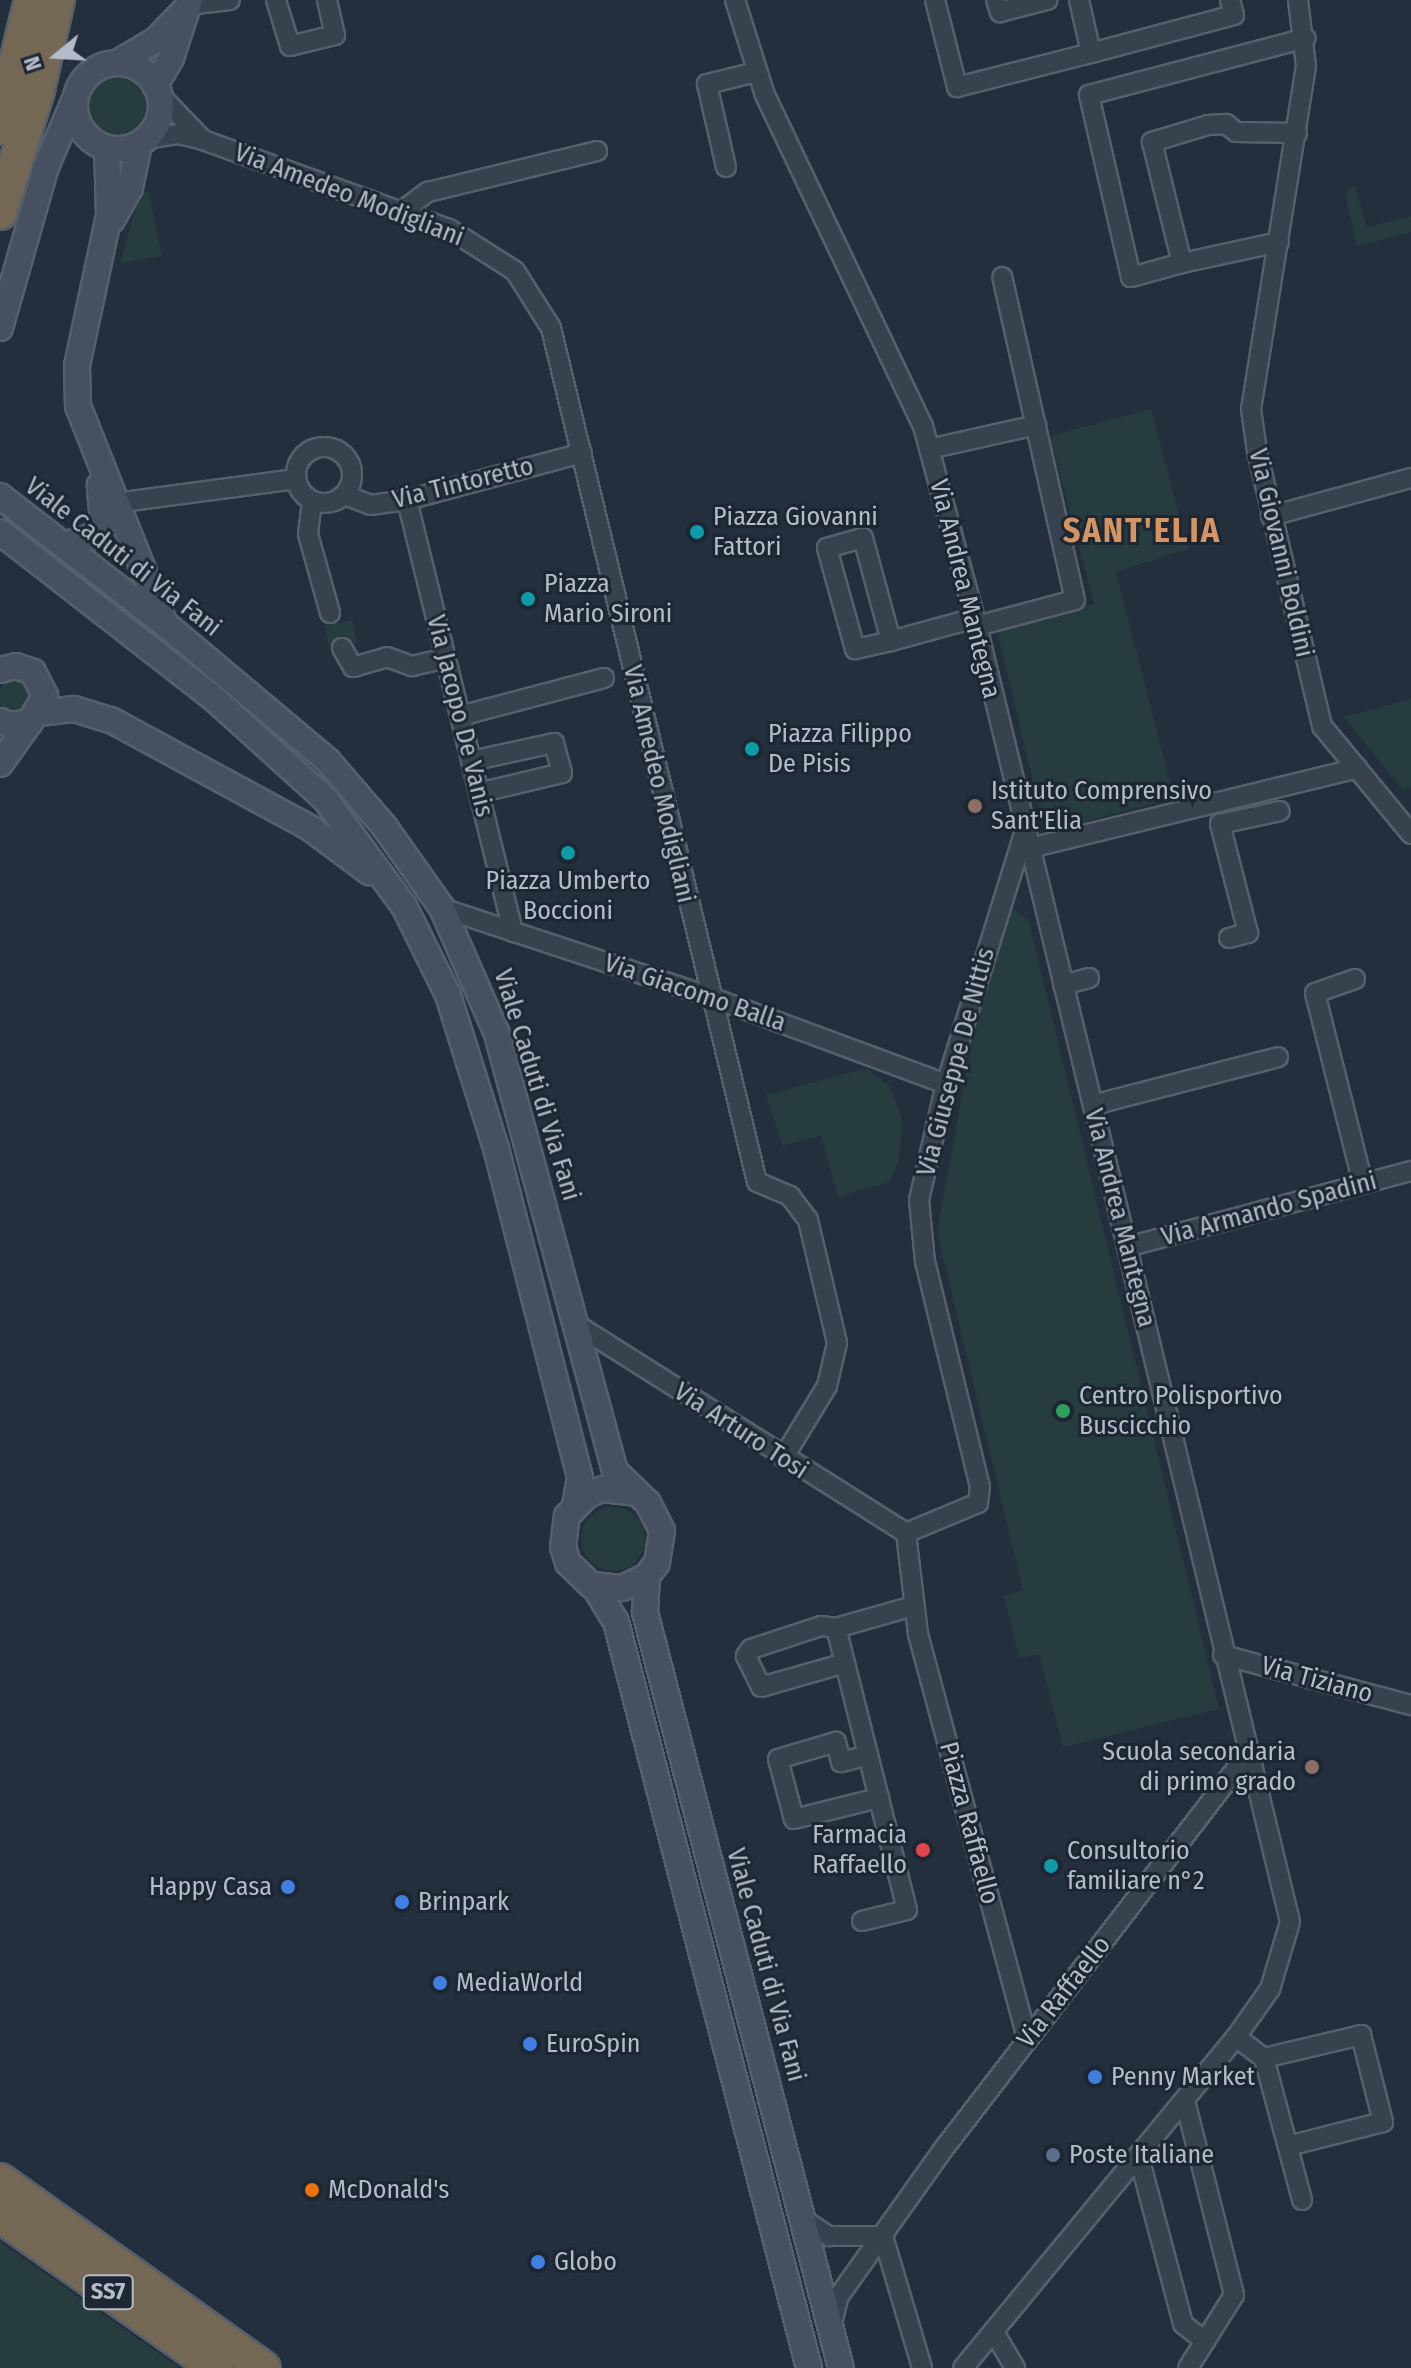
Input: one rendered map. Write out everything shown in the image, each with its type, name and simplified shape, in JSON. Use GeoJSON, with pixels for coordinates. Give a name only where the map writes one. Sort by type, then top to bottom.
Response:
{"type":"FeatureCollection","features":[{"type":"Feature","properties":{"kind":"highway"},"geometry":{"type":"LineString","coordinates":[[0,128],[31,0]]}},
{"type":"Feature","properties":{"kind":"highway"},"geometry":{"type":"LineString","coordinates":[[0,213],[38,90],[58,0]]}},
{"type":"Feature","properties":{"kind":"highway","name":"SS7"},"geometry":{"type":"LineString","coordinates":[[0,2180],[264,2368]]}},
{"type":"Feature","properties":{"kind":"highway","name":"SS7"},"geometry":{"type":"LineString","coordinates":[[0,2216],[216,2368]]}},
{"type":"Feature","properties":{"kind":"street"},"geometry":{"type":"LineString","coordinates":[[0,328],[46,167],[76,95],[91,73],[117,63],[156,40],[188,4],[230,0]]}},
{"type":"Feature","properties":{"kind":"street"},"geometry":{"type":"LineString","coordinates":[[276,0],[290,46],[335,35],[327,0]]}},
{"type":"Feature","properties":{"kind":"street","name":"Via Andrea Mantegna"},"geometry":{"type":"LineString","coordinates":[[735,0],[756,72],[929,449],[976,622],[1223,1655],[1290,1922],[1270,1989],[1236,2037],[963,2368]]}},
{"type":"Feature","properties":{"kind":"street"},"geometry":{"type":"LineString","coordinates":[[935,0],[957,87],[1234,15],[1230,0]]}},
{"type":"Feature","properties":{"kind":"street"},"geometry":{"type":"LineString","coordinates":[[996,0],[1000,12],[1047,0]]}},
{"type":"Feature","properties":{"kind":"street"},"geometry":{"type":"LineString","coordinates":[[1079,0],[1091,53]]}},
{"type":"Feature","properties":{"kind":"street","name":"Via Giovanni Boldini"},"geometry":{"type":"LineString","coordinates":[[1298,0],[1306,38],[1297,133],[1251,409],[1271,516],[1322,726],[1411,834]]}},
{"type":"Feature","properties":{"kind":"street"},"geometry":{"type":"LineString","coordinates":[[106,231],[130,188],[142,141],[159,118],[157,90],[188,4]]}},
{"type":"Feature","properties":{"kind":"street"},"geometry":{"type":"LineString","coordinates":[[1279,242],[1131,277],[1089,95],[1306,38]]}},
{"type":"Feature","properties":{"kind":"street"},"geometry":{"type":"LineString","coordinates":[[117,63],[139,69],[157,90]]}},
{"type":"Feature","properties":{"kind":"street"},"geometry":{"type":"LineString","coordinates":[[726,167],[707,84],[756,72]]}},
{"type":"Feature","properties":{"kind":"street","name":"Via Amedeo Modigliani"},"geometry":{"type":"LineString","coordinates":[[157,90],[203,140]]}},
{"type":"Feature","properties":{"kind":"street"},"geometry":{"type":"LineString","coordinates":[[76,95],[78,122],[101,145],[106,231],[77,366],[78,406],[165,624]]}},
{"type":"Feature","properties":{"kind":"street"},"geometry":{"type":"LineString","coordinates":[[1182,263],[1152,142],[1208,125],[1226,124],[1236,132],[1297,133]]}},
{"type":"Feature","properties":{"kind":"street","name":"Via Amedeo Modigliani"},"geometry":{"type":"LineString","coordinates":[[142,141],[179,134],[203,140],[401,212],[485,249],[531,289],[551,328],[708,996],[757,1182],[790,1196],[808,1220],[837,1343],[827,1386],[783,1458]]}},
{"type":"Feature","properties":{"kind":"street"},"geometry":{"type":"LineString","coordinates":[[46,167],[72,147],[142,141]]}},
{"type":"Feature","properties":{"kind":"street"},"geometry":{"type":"LineString","coordinates":[[401,212],[428,192],[597,151]]}},
{"type":"Feature","properties":{"kind":"street"},"geometry":{"type":"LineString","coordinates":[[891,641],[863,538],[827,548],[855,649],[891,641],[976,622],[1075,600],[1002,277]]}},
{"type":"Feature","properties":{"kind":"street"},"geometry":{"type":"LineString","coordinates":[[929,449],[1036,425]]}},
{"type":"Feature","properties":{"kind":"street"},"geometry":{"type":"LineString","coordinates":[[64,545],[91,537],[103,523],[92,447]]}},
{"type":"Feature","properties":{"kind":"street"},"geometry":{"type":"LineString","coordinates":[[296,479],[306,454],[332,448],[351,467],[345,495],[335,502],[312,501]]}},
{"type":"Feature","properties":{"kind":"street","name":"Via Tintoretto"},"geometry":{"type":"LineString","coordinates":[[345,495],[371,505],[407,500],[582,453]]}},
{"type":"Feature","properties":{"kind":"street"},"geometry":{"type":"LineString","coordinates":[[1271,516],[1411,478]]}},
{"type":"Feature","properties":{"kind":"street"},"geometry":{"type":"LineString","coordinates":[[116,503],[296,479]]}},
{"type":"Feature","properties":{"kind":"street"},"geometry":{"type":"LineString","coordinates":[[296,479],[312,501],[308,534],[330,613]]}},
{"type":"Feature","properties":{"kind":"street","name":"Viale Caduti di Via Fani"},"geometry":{"type":"LineString","coordinates":[[0,496],[165,624],[328,761],[384,826],[442,908],[497,1034],[615,1471],[658,1516],[662,1548],[647,1576],[645,1612],[841,2368]]}},
{"type":"Feature","properties":{"kind":"street","name":"Via Jacopo De Vanis"},"geometry":{"type":"LineString","coordinates":[[407,500],[513,932]]}},
{"type":"Feature","properties":{"kind":"street"},"geometry":{"type":"LineString","coordinates":[[0,532],[211,696],[326,800],[391,888],[438,972],[473,1069],[577,1462],[580,1477],[575,1505],[562,1531],[563,1547],[578,1575],[594,1586],[616,1622],[809,2368]]}},
{"type":"Feature","properties":{"kind":"street"},"geometry":{"type":"LineString","coordinates":[[342,648],[353,667],[387,657],[412,666],[446,658]]}},
{"type":"Feature","properties":{"kind":"street"},"geometry":{"type":"LineString","coordinates":[[0,764],[35,718],[44,687],[33,672],[5,666]]}},
{"type":"Feature","properties":{"kind":"street"},"geometry":{"type":"LineString","coordinates":[[460,716],[604,678]]}},
{"type":"Feature","properties":{"kind":"street"},"geometry":{"type":"LineString","coordinates":[[0,721],[35,718],[74,709],[111,720],[310,828],[391,888]]}},
{"type":"Feature","properties":{"kind":"street"},"geometry":{"type":"LineString","coordinates":[[471,761],[554,743],[562,773],[479,793]]}},
{"type":"Feature","properties":{"kind":"street"},"geometry":{"type":"LineString","coordinates":[[1027,839],[1357,768]]}},
{"type":"Feature","properties":{"kind":"street"},"geometry":{"type":"LineString","coordinates":[[1391,809],[1411,803]]}},
{"type":"Feature","properties":{"kind":"street"},"geometry":{"type":"LineString","coordinates":[[1229,938],[1248,933],[1220,824],[1280,811]]}},
{"type":"Feature","properties":{"kind":"street","name":"Via Giuseppe De Nittis"},"geometry":{"type":"LineString","coordinates":[[906,1533],[978,1503],[980,1487],[925,1262],[919,1200],[946,1084],[1027,839]]}},
{"type":"Feature","properties":{"kind":"street","name":"Via Giacomo Balla"},"geometry":{"type":"LineString","coordinates":[[442,908],[708,996],[946,1084]]}},
{"type":"Feature","properties":{"kind":"street"},"geometry":{"type":"LineString","coordinates":[[1063,985],[1089,978]]}},
{"type":"Feature","properties":{"kind":"street"},"geometry":{"type":"LineString","coordinates":[[1355,979],[1315,993],[1363,1184]]}},
{"type":"Feature","properties":{"kind":"street"},"geometry":{"type":"LineString","coordinates":[[1093,1105],[1278,1057]]}},
{"type":"Feature","properties":{"kind":"street","name":"Via Armando Spadini"},"geometry":{"type":"LineString","coordinates":[[1127,1247],[1411,1171]]}},
{"type":"Feature","properties":{"kind":"street","name":"Via Arturo Tosi"},"geometry":{"type":"LineString","coordinates":[[577,1325],[906,1533]]}},
{"type":"Feature","properties":{"kind":"street"},"geometry":{"type":"LineString","coordinates":[[575,1505],[603,1489],[635,1493]]}},
{"type":"Feature","properties":{"kind":"street","name":"Piazza Raffaello"},"geometry":{"type":"LineString","coordinates":[[906,1533],[913,1606],[1027,2039]]}},
{"type":"Feature","properties":{"kind":"street"},"geometry":{"type":"LineString","coordinates":[[594,1586],[622,1588],[647,1576]]}},
{"type":"Feature","properties":{"kind":"street"},"geometry":{"type":"LineString","coordinates":[[845,1663],[761,1687],[746,1656],[751,1649],[821,1626],[836,1628],[913,1606]]}},
{"type":"Feature","properties":{"kind":"street"},"geometry":{"type":"LineString","coordinates":[[836,1628],[907,1910],[862,1921]]}},
{"type":"Feature","properties":{"kind":"street","name":"Via Tiziano"},"geometry":{"type":"LineString","coordinates":[[1223,1655],[1411,1705]]}},
{"type":"Feature","properties":{"kind":"street"},"geometry":{"type":"LineString","coordinates":[[868,1755],[841,1762],[836,1742],[778,1759],[794,1819],[879,1798]]}},
{"type":"Feature","properties":{"kind":"street","name":"Via Raffaello"},"geometry":{"type":"LineString","coordinates":[[831,2328],[839,2296],[1027,2039],[1249,1752]]}},
{"type":"Feature","properties":{"kind":"street"},"geometry":{"type":"LineString","coordinates":[[1264,2058],[1361,2035],[1383,2122],[1288,2146]]}},
{"type":"Feature","properties":{"kind":"street"},"geometry":{"type":"LineString","coordinates":[[1236,2037],[1264,2058],[1302,2200]]}},
{"type":"Feature","properties":{"kind":"street"},"geometry":{"type":"LineString","coordinates":[[1185,2101],[1234,2295],[1188,2368]]}},
{"type":"Feature","properties":{"kind":"street"},"geometry":{"type":"LineString","coordinates":[[1139,2157],[1183,2324],[1205,2341]]}},
{"type":"Feature","properties":{"kind":"street"},"geometry":{"type":"LineString","coordinates":[[804,2220],[829,2236],[883,2236],[922,2368]]}},
{"type":"Feature","properties":{"kind":"street"},"geometry":{"type":"LineString","coordinates":[[994,2332],[1015,2368]]}},
{"type":"Feature","properties":{"kind":"green space"},"geometry":{"type":"Polygon","coordinates":[[[112,74],[124,74],[140,83],[147,93],[147,117],[140,127],[124,136],[112,136],[92,122],[87,111],[87,99],[101,79],[112,74]]]}},
{"type":"Feature","properties":{"kind":"green space"},"geometry":{"type":"Polygon","coordinates":[[[1354,185],[1367,227],[1411,216],[1411,232],[1357,246],[1345,194],[1354,185]]]}},
{"type":"Feature","properties":{"kind":"green space"},"geometry":{"type":"Polygon","coordinates":[[[149,192],[162,256],[120,263],[140,193],[149,192]]]}},
{"type":"Feature","properties":{"kind":"green space"},"geometry":{"type":"Polygon","coordinates":[[[1151,409],[1188,549],[1116,572],[1174,798],[1045,832],[997,630],[1094,604],[1050,436],[1151,409]]]}},
{"type":"Feature","properties":{"kind":"green space"},"geometry":{"type":"Polygon","coordinates":[[[352,620],[357,643],[330,649],[325,626],[352,620]]]}},
{"type":"Feature","properties":{"kind":"green space"},"geometry":{"type":"Polygon","coordinates":[[[14,680],[26,684],[30,696],[26,708],[14,712],[2,708],[-2,696],[2,684],[14,680]]]}},
{"type":"Feature","properties":{"kind":"green space"},"geometry":{"type":"Polygon","coordinates":[[[1411,699],[1411,787],[1403,790],[1344,717],[1411,699]]]}},
{"type":"Feature","properties":{"kind":"green space","name":"Centro Polisportivo Buscicchio"},"geometry":{"type":"Polygon","coordinates":[[[1014,909],[1029,922],[1219,1709],[1063,1747],[1039,1654],[1019,1658],[1004,1596],[1023,1590],[937,1232],[983,982],[1002,923],[1014,909]]]}},
{"type":"Feature","properties":{"kind":"green space"},"geometry":{"type":"Polygon","coordinates":[[[867,1068],[890,1087],[902,1119],[899,1161],[889,1182],[838,1197],[821,1135],[783,1146],[766,1095],[867,1068]]]}},
{"type":"Feature","properties":{"kind":"green space"},"geometry":{"type":"Polygon","coordinates":[[[607,1507],[619,1507],[636,1516],[643,1527],[643,1551],[636,1562],[619,1571],[607,1571],[595,1566],[586,1557],[581,1545],[581,1533],[586,1521],[595,1512],[607,1507]]]}},
{"type":"Feature","properties":{"kind":"green space"},"geometry":{"type":"Polygon","coordinates":[[[0,2242],[180,2368],[0,2368],[0,2242]]]}},
{"type":"Feature","properties":{"kind":"place","name":"Piazza Giovanni Fattori"},"geometry":{"type":"Point","coordinates":[697,532]}},
{"type":"Feature","properties":{"kind":"place","name":"Piazza Mario Sironi"},"geometry":{"type":"Point","coordinates":[528,599]}},
{"type":"Feature","properties":{"kind":"place","name":"Piazza Filippo De Pisis"},"geometry":{"type":"Point","coordinates":[752,749]}},
{"type":"Feature","properties":{"kind":"place","name":"Istituto Comprensivo Sant'Elia"},"geometry":{"type":"Point","coordinates":[975,806]}},
{"type":"Feature","properties":{"kind":"place","name":"Piazza Umberto Boccioni"},"geometry":{"type":"Point","coordinates":[568,853]}},
{"type":"Feature","properties":{"kind":"place","name":"Centro Polisportivo Buscicchio"},"geometry":{"type":"Point","coordinates":[1063,1411]}},
{"type":"Feature","properties":{"kind":"place","name":"Scuola secondaria di primo grado"},"geometry":{"type":"Point","coordinates":[1312,1767]}},
{"type":"Feature","properties":{"kind":"place","name":"Farmacia Raffaello"},"geometry":{"type":"Point","coordinates":[923,1850]}},
{"type":"Feature","properties":{"kind":"place","name":"Consultorio familiare n°2"},"geometry":{"type":"Point","coordinates":[1051,1866]}},
{"type":"Feature","properties":{"kind":"place","name":"Happy Casa"},"geometry":{"type":"Point","coordinates":[288,1887]}},
{"type":"Feature","properties":{"kind":"place","name":"Brinpark"},"geometry":{"type":"Point","coordinates":[402,1902]}},
{"type":"Feature","properties":{"kind":"place","name":"MediaWorld"},"geometry":{"type":"Point","coordinates":[440,1983]}},
{"type":"Feature","properties":{"kind":"place","name":"EuroSpin"},"geometry":{"type":"Point","coordinates":[530,2044]}},
{"type":"Feature","properties":{"kind":"place","name":"Penny Market"},"geometry":{"type":"Point","coordinates":[1095,2077]}},
{"type":"Feature","properties":{"kind":"place","name":"Poste Italiane"},"geometry":{"type":"Point","coordinates":[1053,2155]}},
{"type":"Feature","properties":{"kind":"place","name":"McDonald's"},"geometry":{"type":"Point","coordinates":[312,2190]}},
{"type":"Feature","properties":{"kind":"place","name":"Globo"},"geometry":{"type":"Point","coordinates":[538,2262]}},
{"type":"Feature","properties":{"kind":"district","name":"SANT'ELIA"},"geometry":{"type":"Point","coordinates":[1142,531]}}]}
